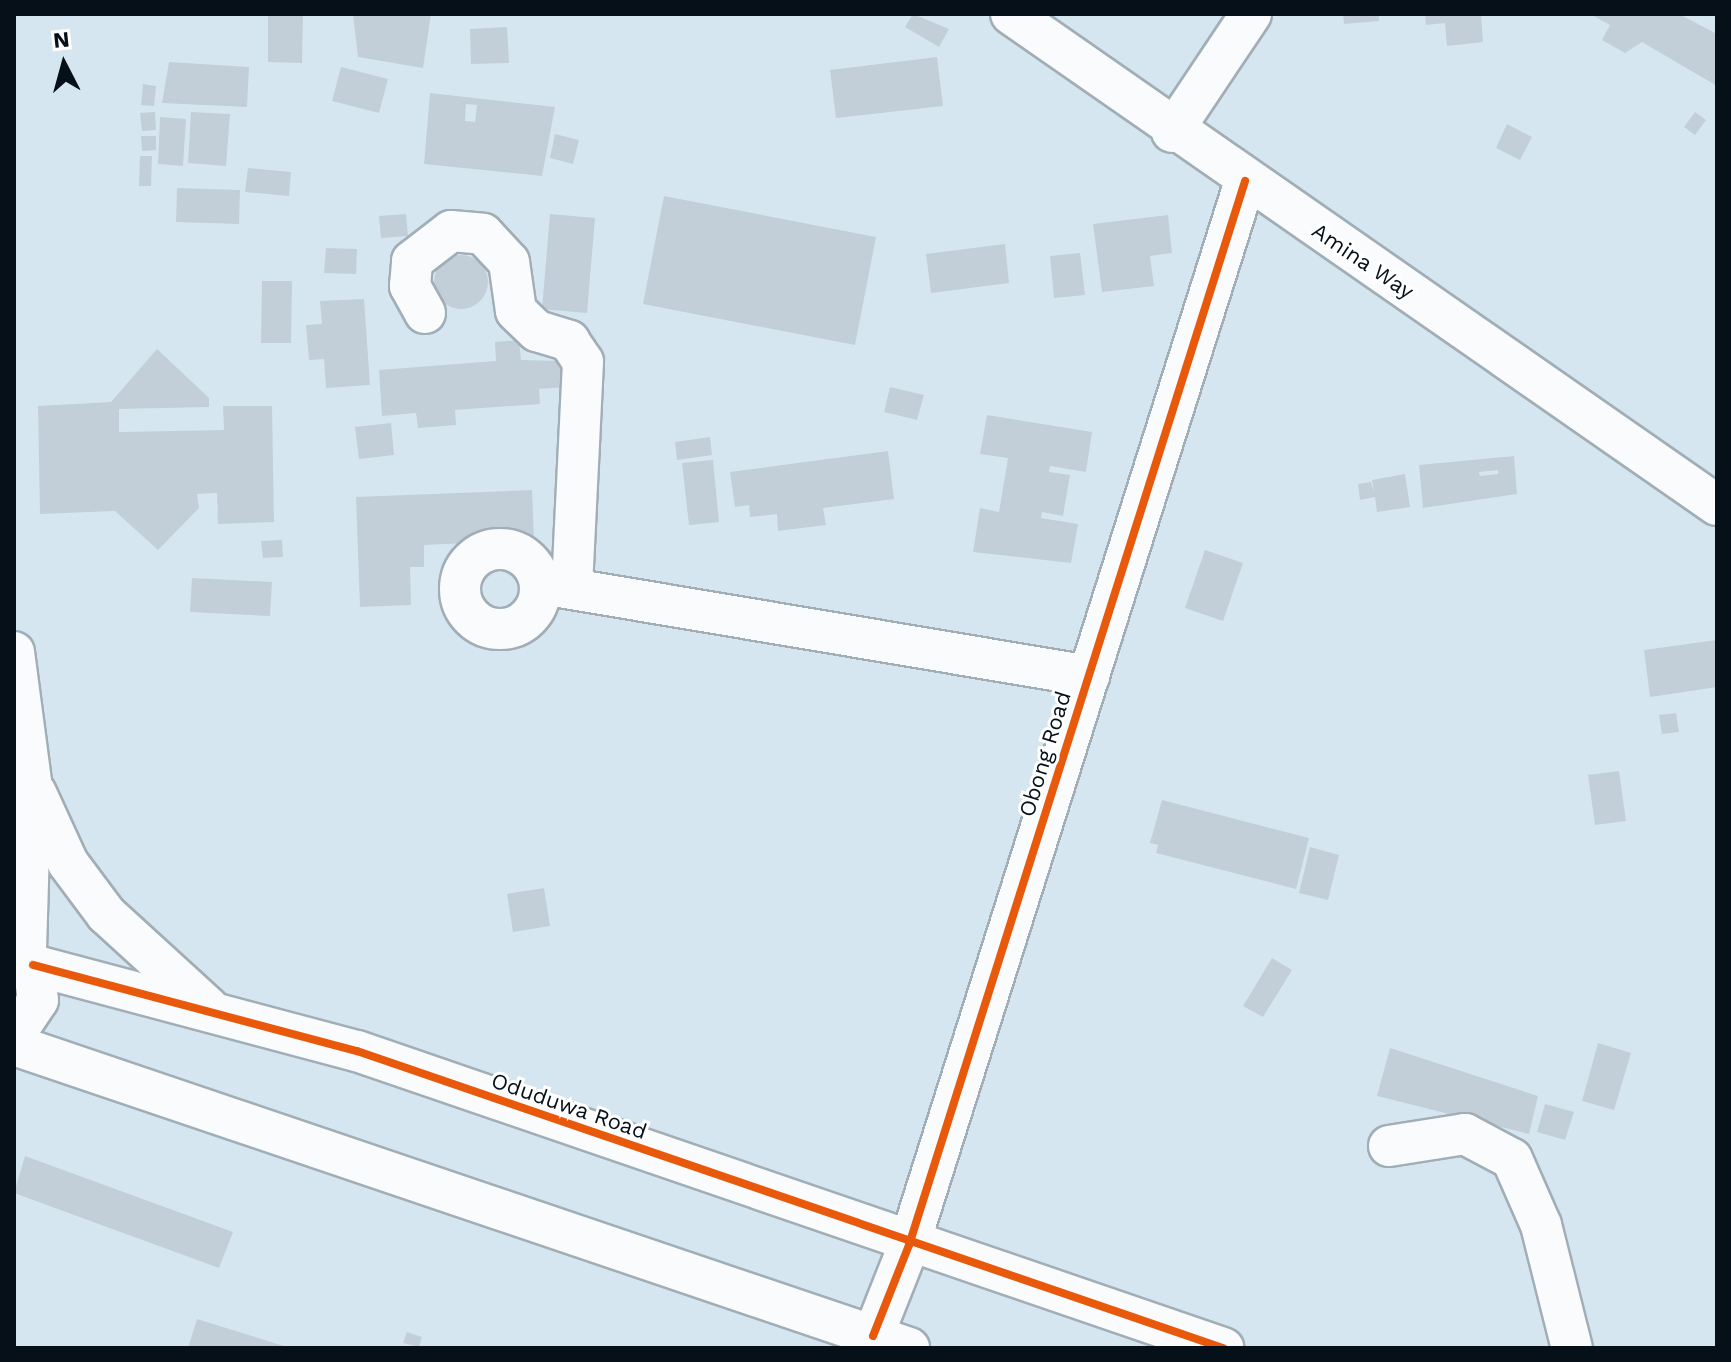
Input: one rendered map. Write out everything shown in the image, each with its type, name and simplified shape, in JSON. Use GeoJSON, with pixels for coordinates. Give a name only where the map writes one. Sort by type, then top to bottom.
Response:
{"type":"FeatureCollection","features":[{"type":"Feature","properties":{"kind":"street","name":"Amina Way"},"geometry":{"type":"LineString","coordinates":[[1011,14],[1172,132],[1717,505]]}},
{"type":"Feature","properties":{"kind":"street"},"geometry":{"type":"LineString","coordinates":[[1172,132],[1251,14]]}},
{"type":"Feature","properties":{"kind":"street","name":"Obong Road"},"geometry":{"type":"LineString","coordinates":[[891,1342],[909,1245],[1245,181]]}},
{"type":"Feature","properties":{"kind":"street"},"geometry":{"type":"LineString","coordinates":[[425,313],[410,286],[412,261],[451,231],[483,234],[509,262],[516,311],[537,331],[569,341],[583,362],[557,585],[1089,676]]}},
{"type":"Feature","properties":{"kind":"street"},"geometry":{"type":"LineString","coordinates":[[14,652],[31,782],[23,830],[24,955],[38,1000],[14,1036]]}},
{"type":"Feature","properties":{"kind":"street"},"geometry":{"type":"LineString","coordinates":[[31,782],[68,863],[106,914],[215,1014]]}},
{"type":"Feature","properties":{"kind":"street","name":"Oduduwa Road"},"geometry":{"type":"LineString","coordinates":[[24,955],[215,1014],[357,1051],[909,1245],[1223,1348]]}},
{"type":"Feature","properties":{"kind":"street"},"geometry":{"type":"LineString","coordinates":[[14,1045],[891,1342]]}},
{"type":"Feature","properties":{"kind":"street"},"geometry":{"type":"LineString","coordinates":[[1389,1146],[1465,1134],[1512,1159],[1541,1225],[1572,1348]]}},
{"type":"Feature","properties":{"kind":"building"},"geometry":{"type":"Polygon","coordinates":[[[268,14],[303,14],[302,63],[268,62],[268,14]]]}},
{"type":"Feature","properties":{"kind":"building"},"geometry":{"type":"Polygon","coordinates":[[[353,14],[431,14],[423,68],[358,57],[353,14]]]}},
{"type":"Feature","properties":{"kind":"building"},"geometry":{"type":"Polygon","coordinates":[[[913,14],[949,29],[939,47],[905,27],[913,14]]]}},
{"type":"Feature","properties":{"kind":"building"},"geometry":{"type":"Polygon","coordinates":[[[1343,14],[1379,14],[1379,21],[1344,24],[1343,14]]]}},
{"type":"Feature","properties":{"kind":"building"},"geometry":{"type":"Polygon","coordinates":[[[1425,14],[1481,14],[1483,42],[1447,46],[1445,23],[1426,25],[1425,14]]]}},
{"type":"Feature","properties":{"kind":"building"},"geometry":{"type":"Polygon","coordinates":[[[1590,14],[1679,14],[1717,34],[1717,86],[1642,42],[1625,53],[1602,40],[1610,25],[1590,14]]]}},
{"type":"Feature","properties":{"kind":"building"},"geometry":{"type":"Polygon","coordinates":[[[507,27],[509,63],[471,64],[470,29],[507,27]]]}},
{"type":"Feature","properties":{"kind":"building"},"geometry":{"type":"Polygon","coordinates":[[[937,57],[943,106],[836,118],[830,70],[937,57]]]}},
{"type":"Feature","properties":{"kind":"building"},"geometry":{"type":"Polygon","coordinates":[[[169,62],[249,67],[247,107],[162,103],[169,62]]]}},
{"type":"Feature","properties":{"kind":"building"},"geometry":{"type":"Polygon","coordinates":[[[341,67],[388,79],[379,113],[332,101],[341,67]]]}},
{"type":"Feature","properties":{"kind":"building"},"geometry":{"type":"Polygon","coordinates":[[[143,84],[156,86],[154,106],[141,105],[143,84]]]}},
{"type":"Feature","properties":{"kind":"building"},"geometry":{"type":"Polygon","coordinates":[[[430,93],[555,107],[542,176],[424,164],[430,93]],[[466,104],[465,121],[475,122],[477,105],[466,104]]]}},
{"type":"Feature","properties":{"kind":"building"},"geometry":{"type":"Polygon","coordinates":[[[155,112],[156,130],[142,131],[140,113],[155,112]]]}},
{"type":"Feature","properties":{"kind":"building"},"geometry":{"type":"Polygon","coordinates":[[[191,112],[230,114],[226,166],[188,163],[191,112]]]}},
{"type":"Feature","properties":{"kind":"building"},"geometry":{"type":"Polygon","coordinates":[[[1695,112],[1706,120],[1695,135],[1684,127],[1695,112]]]}},
{"type":"Feature","properties":{"kind":"building"},"geometry":{"type":"Polygon","coordinates":[[[160,117],[186,119],[183,166],[158,164],[160,117]]]}},
{"type":"Feature","properties":{"kind":"building"},"geometry":{"type":"Polygon","coordinates":[[[1507,124],[1532,137],[1520,160],[1496,148],[1507,124]]]}},
{"type":"Feature","properties":{"kind":"building"},"geometry":{"type":"Polygon","coordinates":[[[555,134],[579,140],[573,164],[550,158],[555,134]]]}},
{"type":"Feature","properties":{"kind":"building"},"geometry":{"type":"Polygon","coordinates":[[[141,136],[156,136],[156,150],[142,151],[141,136]]]}},
{"type":"Feature","properties":{"kind":"building"},"geometry":{"type":"Polygon","coordinates":[[[140,156],[152,156],[151,186],[139,186],[140,156]]]}},
{"type":"Feature","properties":{"kind":"building"},"geometry":{"type":"Polygon","coordinates":[[[248,168],[291,172],[289,196],[245,192],[248,168]]]}},
{"type":"Feature","properties":{"kind":"building"},"geometry":{"type":"Polygon","coordinates":[[[177,188],[240,190],[239,224],[176,222],[177,188]]]}},
{"type":"Feature","properties":{"kind":"building"},"geometry":{"type":"Polygon","coordinates":[[[664,196],[876,237],[855,345],[643,304],[664,196]]]}},
{"type":"Feature","properties":{"kind":"building"},"geometry":{"type":"Polygon","coordinates":[[[406,214],[408,236],[381,238],[379,216],[406,214]]]}},
{"type":"Feature","properties":{"kind":"building"},"geometry":{"type":"Polygon","coordinates":[[[550,214],[595,218],[587,313],[542,309],[550,214]]]}},
{"type":"Feature","properties":{"kind":"building"},"geometry":{"type":"Polygon","coordinates":[[[1168,215],[1172,253],[1150,256],[1154,286],[1102,292],[1093,224],[1168,215]]]}},
{"type":"Feature","properties":{"kind":"building"},"geometry":{"type":"Polygon","coordinates":[[[1005,244],[1009,283],[931,293],[926,254],[1005,244]]]}},
{"type":"Feature","properties":{"kind":"building"},"geometry":{"type":"Polygon","coordinates":[[[326,248],[357,249],[356,274],[324,273],[326,248]]]}},
{"type":"Feature","properties":{"kind":"building"},"geometry":{"type":"Polygon","coordinates":[[[1080,253],[1085,295],[1054,298],[1050,256],[1080,253]]]}},
{"type":"Feature","properties":{"kind":"building"},"geometry":{"type":"Polygon","coordinates":[[[461,255],[480,263],[488,282],[480,301],[461,309],[442,301],[434,282],[442,263],[461,255]]]}},
{"type":"Feature","properties":{"kind":"building"},"geometry":{"type":"Polygon","coordinates":[[[262,281],[292,281],[291,343],[261,343],[262,281]]]}},
{"type":"Feature","properties":{"kind":"building"},"geometry":{"type":"Polygon","coordinates":[[[364,299],[370,385],[326,388],[324,359],[309,360],[306,325],[322,324],[320,301],[364,299]]]}},
{"type":"Feature","properties":{"kind":"building"},"geometry":{"type":"Polygon","coordinates":[[[519,340],[521,360],[564,361],[566,387],[539,389],[540,404],[455,410],[456,425],[418,428],[416,413],[382,416],[379,370],[496,361],[495,342],[519,340]]]}},
{"type":"Feature","properties":{"kind":"building"},"geometry":{"type":"Polygon","coordinates":[[[157,349],[209,398],[209,407],[119,409],[119,432],[224,430],[223,406],[272,406],[274,522],[218,524],[217,493],[197,494],[199,508],[158,550],[115,511],[40,514],[38,406],[111,402],[157,349]]]}},
{"type":"Feature","properties":{"kind":"building"},"geometry":{"type":"Polygon","coordinates":[[[890,387],[924,395],[917,420],[884,412],[890,387]]]}},
{"type":"Feature","properties":{"kind":"building"},"geometry":{"type":"Polygon","coordinates":[[[987,415],[1092,432],[1086,472],[1050,466],[1049,472],[1070,475],[1063,516],[1042,512],[1041,518],[1078,524],[1071,563],[973,552],[980,508],[999,512],[1008,458],[980,454],[987,415]]]}},
{"type":"Feature","properties":{"kind":"building"},"geometry":{"type":"Polygon","coordinates":[[[391,423],[394,455],[359,459],[355,427],[391,423]]]}},
{"type":"Feature","properties":{"kind":"building"},"geometry":{"type":"Polygon","coordinates":[[[710,437],[712,455],[677,460],[675,442],[710,437]]]}},
{"type":"Feature","properties":{"kind":"building"},"geometry":{"type":"Polygon","coordinates":[[[888,451],[894,499],[823,508],[826,525],[778,531],[777,514],[750,517],[749,505],[735,507],[730,472],[888,451]]]}},
{"type":"Feature","properties":{"kind":"building"},"geometry":{"type":"Polygon","coordinates":[[[1514,456],[1517,494],[1423,508],[1419,465],[1514,456]],[[1498,470],[1479,472],[1480,476],[1498,474],[1498,470]]]}},
{"type":"Feature","properties":{"kind":"building"},"geometry":{"type":"Polygon","coordinates":[[[713,460],[719,522],[689,525],[682,463],[713,460]]]}},
{"type":"Feature","properties":{"kind":"building"},"geometry":{"type":"Polygon","coordinates":[[[1405,474],[1410,507],[1377,512],[1375,497],[1360,500],[1358,484],[1371,482],[1374,492],[1372,480],[1405,474]]]}},
{"type":"Feature","properties":{"kind":"building"},"geometry":{"type":"Polygon","coordinates":[[[532,490],[534,540],[424,545],[424,567],[410,567],[411,605],[360,607],[356,497],[532,490]]]}},
{"type":"Feature","properties":{"kind":"building"},"geometry":{"type":"Polygon","coordinates":[[[282,540],[283,557],[263,558],[261,541],[282,540]]]}},
{"type":"Feature","properties":{"kind":"building"},"geometry":{"type":"Polygon","coordinates":[[[1205,550],[1243,563],[1223,621],[1185,608],[1205,550]]]}},
{"type":"Feature","properties":{"kind":"building"},"geometry":{"type":"Polygon","coordinates":[[[192,578],[272,582],[270,616],[190,612],[192,578]]]}},
{"type":"Feature","properties":{"kind":"building"},"geometry":{"type":"Polygon","coordinates":[[[1717,640],[1717,687],[1650,697],[1644,650],[1717,640]]]}},
{"type":"Feature","properties":{"kind":"building"},"geometry":{"type":"Polygon","coordinates":[[[1676,713],[1679,732],[1662,734],[1659,715],[1676,713]]]}},
{"type":"Feature","properties":{"kind":"building"},"geometry":{"type":"Polygon","coordinates":[[[1619,771],[1626,821],[1595,825],[1588,775],[1619,771]]]}},
{"type":"Feature","properties":{"kind":"building"},"geometry":{"type":"Polygon","coordinates":[[[1162,800],[1309,838],[1296,889],[1156,853],[1158,845],[1150,843],[1162,800]]]}},
{"type":"Feature","properties":{"kind":"building"},"geometry":{"type":"Polygon","coordinates":[[[1310,847],[1339,855],[1328,900],[1299,893],[1310,847]]]}},
{"type":"Feature","properties":{"kind":"building"},"geometry":{"type":"Polygon","coordinates":[[[544,888],[550,926],[513,932],[507,894],[544,888]]]}},
{"type":"Feature","properties":{"kind":"building"},"geometry":{"type":"Polygon","coordinates":[[[1272,958],[1292,970],[1263,1017],[1243,1006],[1272,958]]]}},
{"type":"Feature","properties":{"kind":"building"},"geometry":{"type":"Polygon","coordinates":[[[1598,1043],[1631,1053],[1614,1110],[1582,1101],[1598,1043]]]}},
{"type":"Feature","properties":{"kind":"building"},"geometry":{"type":"Polygon","coordinates":[[[1390,1048],[1538,1096],[1529,1134],[1377,1096],[1390,1048]]]}},
{"type":"Feature","properties":{"kind":"building"},"geometry":{"type":"Polygon","coordinates":[[[1545,1104],[1574,1112],[1565,1140],[1537,1132],[1545,1104]]]}},
{"type":"Feature","properties":{"kind":"building"},"geometry":{"type":"Polygon","coordinates":[[[25,1156],[233,1232],[219,1268],[14,1193],[25,1156]]]}},
{"type":"Feature","properties":{"kind":"building"},"geometry":{"type":"Polygon","coordinates":[[[197,1319],[287,1347],[188,1348],[197,1319]]]}},
{"type":"Feature","properties":{"kind":"building"},"geometry":{"type":"Polygon","coordinates":[[[407,1332],[422,1337],[419,1347],[403,1343],[407,1332]]]}},
{"type":"Feature","properties":{"kind":"cycle path"},"geometry":{"type":"LineString","coordinates":[[873,1336],[909,1245],[1245,181]]}},
{"type":"Feature","properties":{"kind":"cycle path"},"geometry":{"type":"LineString","coordinates":[[33,965],[357,1051],[1223,1348]]}}]}
